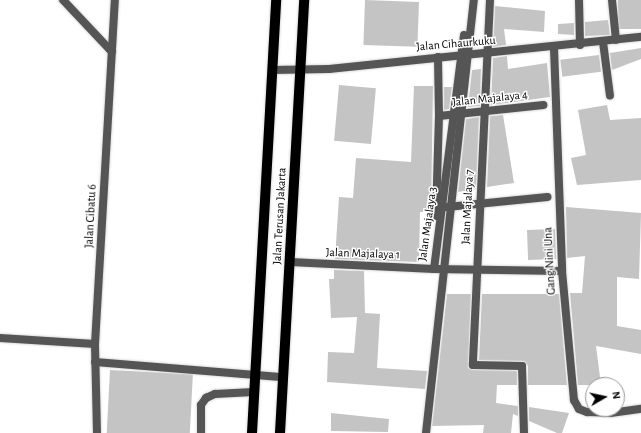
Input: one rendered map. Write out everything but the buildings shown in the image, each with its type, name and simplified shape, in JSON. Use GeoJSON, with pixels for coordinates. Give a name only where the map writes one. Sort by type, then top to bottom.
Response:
{"type":"FeatureCollection","features":[{"type":"Feature","properties":{"kind":"main road","name":"Jalan Terusan Jakarta"},"geometry":{"type":"LineString","coordinates":[[252,433],[276,0]]}},
{"type":"Feature","properties":{"kind":"main road","name":"Jalan Terusan Jakarta"},"geometry":{"type":"LineString","coordinates":[[280,433],[304,0]]}},
{"type":"Feature","properties":{"kind":"street"},"geometry":{"type":"LineString","coordinates":[[63,0],[112,52]]}},
{"type":"Feature","properties":{"kind":"street","name":"Jalan Cibatu 6"},"geometry":{"type":"LineString","coordinates":[[97,433],[95,344],[115,0]]}},
{"type":"Feature","properties":{"kind":"street","name":"Jalan Majalaya 3"},"geometry":{"type":"LineString","coordinates":[[434,269],[469,0]]}},
{"type":"Feature","properties":{"kind":"street","name":"Jalan Majalaya 3"},"geometry":{"type":"LineString","coordinates":[[426,433],[474,0]]}},
{"type":"Feature","properties":{"kind":"street","name":"Jalan Majalaya 7"},"geometry":{"type":"LineString","coordinates":[[490,0],[473,365],[522,366],[524,433]]}},
{"type":"Feature","properties":{"kind":"street"},"geometry":{"type":"LineString","coordinates":[[579,0],[580,44]]}},
{"type":"Feature","properties":{"kind":"street"},"geometry":{"type":"LineString","coordinates":[[612,0],[616,40]]}},
{"type":"Feature","properties":{"kind":"street","name":"Jalan Cihaurkuku"},"geometry":{"type":"LineString","coordinates":[[272,70],[329,69],[438,57],[554,48],[641,37]]}},
{"type":"Feature","properties":{"kind":"street"},"geometry":{"type":"LineString","coordinates":[[603,42],[610,96]]}},
{"type":"Feature","properties":{"kind":"street","name":"Gang Nini Una"},"geometry":{"type":"LineString","coordinates":[[554,48],[562,271],[574,400],[580,409],[587,412],[611,413],[641,410]]}},
{"type":"Feature","properties":{"kind":"street","name":"Jalan Majalaya 3"},"geometry":{"type":"LineString","coordinates":[[434,269],[440,116],[438,57]]}},
{"type":"Feature","properties":{"kind":"street","name":"Jalan Majalaya 4"},"geometry":{"type":"LineString","coordinates":[[440,116],[543,105]]}},
{"type":"Feature","properties":{"kind":"street"},"geometry":{"type":"LineString","coordinates":[[436,209],[548,197]]}},
{"type":"Feature","properties":{"kind":"street","name":"Jalan Majalaya 1"},"geometry":{"type":"LineString","coordinates":[[290,262],[434,269],[562,271]]}},
{"type":"Feature","properties":{"kind":"street"},"geometry":{"type":"LineString","coordinates":[[0,338],[95,344]]}},
{"type":"Feature","properties":{"kind":"street"},"geometry":{"type":"LineString","coordinates":[[95,362],[283,377]]}},
{"type":"Feature","properties":{"kind":"street"},"geometry":{"type":"LineString","coordinates":[[201,433],[201,405],[206,398],[215,394],[254,392]]}}]}
